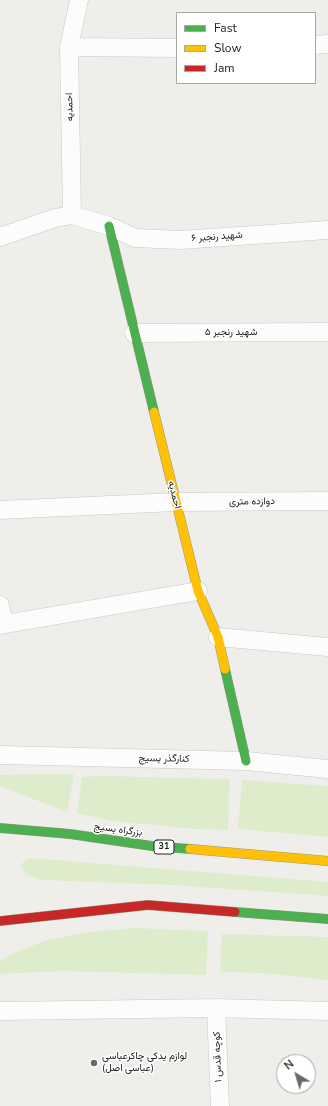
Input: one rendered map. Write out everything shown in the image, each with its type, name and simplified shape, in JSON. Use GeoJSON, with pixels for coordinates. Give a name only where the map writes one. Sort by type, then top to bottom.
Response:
{"type":"FeatureCollection","features":[{"type":"Feature","properties":{"kind":"main road","name":"احمدیه"},"geometry":{"type":"LineString","coordinates":[[109,226],[198,591],[218,637],[246,761]]}},
{"type":"Feature","properties":{"kind":"main road","name":"بزرگراه بسیج"},"geometry":{"type":"LineString","coordinates":[[0,828],[70,834],[152,846],[328,861]]}},
{"type":"Feature","properties":{"kind":"main road"},"geometry":{"type":"LineString","coordinates":[[0,921],[148,905],[328,919]]}},
{"type":"Feature","properties":{"kind":"street","name":"احمدیه"},"geometry":{"type":"LineString","coordinates":[[72,215],[69,47],[79,0]]}},
{"type":"Feature","properties":{"kind":"street"},"geometry":{"type":"LineString","coordinates":[[316,44],[328,44]]}},
{"type":"Feature","properties":{"kind":"street"},"geometry":{"type":"LineString","coordinates":[[69,47],[176,48]]}},
{"type":"Feature","properties":{"kind":"street"},"geometry":{"type":"LineString","coordinates":[[0,237],[55,218],[72,215]]}},
{"type":"Feature","properties":{"kind":"street","name":"شهید رنجبر ۶"},"geometry":{"type":"LineString","coordinates":[[72,215],[109,226],[135,238],[180,240],[328,230]]}},
{"type":"Feature","properties":{"kind":"street","name":"شهید رنجبر ۵"},"geometry":{"type":"LineString","coordinates":[[134,333],[328,332]]}},
{"type":"Feature","properties":{"kind":"street","name":"دوازده متری"},"geometry":{"type":"LineString","coordinates":[[0,510],[176,502],[328,501]]}},
{"type":"Feature","properties":{"kind":"street"},"geometry":{"type":"LineString","coordinates":[[0,605],[2,624],[198,591]]}},
{"type":"Feature","properties":{"kind":"street"},"geometry":{"type":"LineString","coordinates":[[218,637],[328,647]]}},
{"type":"Feature","properties":{"kind":"street","name":"کنارگذر بسیج"},"geometry":{"type":"LineString","coordinates":[[0,755],[246,761],[328,769]]}},
{"type":"Feature","properties":{"kind":"street"},"geometry":{"type":"LineString","coordinates":[[0,1011],[216,1008],[328,1011]]}},
{"type":"Feature","properties":{"kind":"street","name":"کوچه قدس ۱"},"geometry":{"type":"LineString","coordinates":[[216,1008],[220,1106]]}},
{"type":"Feature","properties":{"kind":"green space"},"geometry":{"type":"Polygon","coordinates":[[[74,774],[67,812],[0,786],[0,775],[74,774]]]}},
{"type":"Feature","properties":{"kind":"green space"},"geometry":{"type":"Polygon","coordinates":[[[101,776],[230,779],[228,830],[195,829],[112,821],[77,813],[82,777],[101,776]]]}},
{"type":"Feature","properties":{"kind":"green space"},"geometry":{"type":"Polygon","coordinates":[[[242,780],[328,786],[328,837],[238,829],[242,780]]]}},
{"type":"Feature","properties":{"kind":"green space"},"geometry":{"type":"Polygon","coordinates":[[[29,858],[328,882],[328,896],[172,885],[43,880],[27,875],[20,865],[29,858]]]}},
{"type":"Feature","properties":{"kind":"green space"},"geometry":{"type":"Polygon","coordinates":[[[134,928],[208,931],[206,975],[63,971],[0,974],[0,961],[14,953],[47,940],[90,932],[134,928]]]}},
{"type":"Feature","properties":{"kind":"green space"},"geometry":{"type":"Polygon","coordinates":[[[222,934],[328,937],[328,980],[262,973],[220,972],[222,934]]]}},
{"type":"Feature","properties":{"kind":"traffic: fast"},"geometry":{"type":"LineString","coordinates":[[109,226],[154,412]]}},
{"type":"Feature","properties":{"kind":"traffic: fast"},"geometry":{"type":"LineString","coordinates":[[225,669],[246,761]]}},
{"type":"Feature","properties":{"kind":"traffic: fast"},"geometry":{"type":"LineString","coordinates":[[0,828],[70,834],[152,846],[190,849]]}},
{"type":"Feature","properties":{"kind":"traffic: fast"},"geometry":{"type":"LineString","coordinates":[[235,912],[328,919]]}},
{"type":"Feature","properties":{"kind":"traffic: slow"},"geometry":{"type":"LineString","coordinates":[[154,412],[198,591],[218,637],[225,669]]}},
{"type":"Feature","properties":{"kind":"traffic: slow"},"geometry":{"type":"LineString","coordinates":[[190,849],[328,861]]}},
{"type":"Feature","properties":{"kind":"traffic: jam"},"geometry":{"type":"LineString","coordinates":[[0,921],[148,905],[235,912]]}},
{"type":"Feature","properties":{"kind":"place","name":"لوازم یدکی چاکرعباسی (عباسی اصل)"},"geometry":{"type":"Point","coordinates":[94,1063]}}]}
